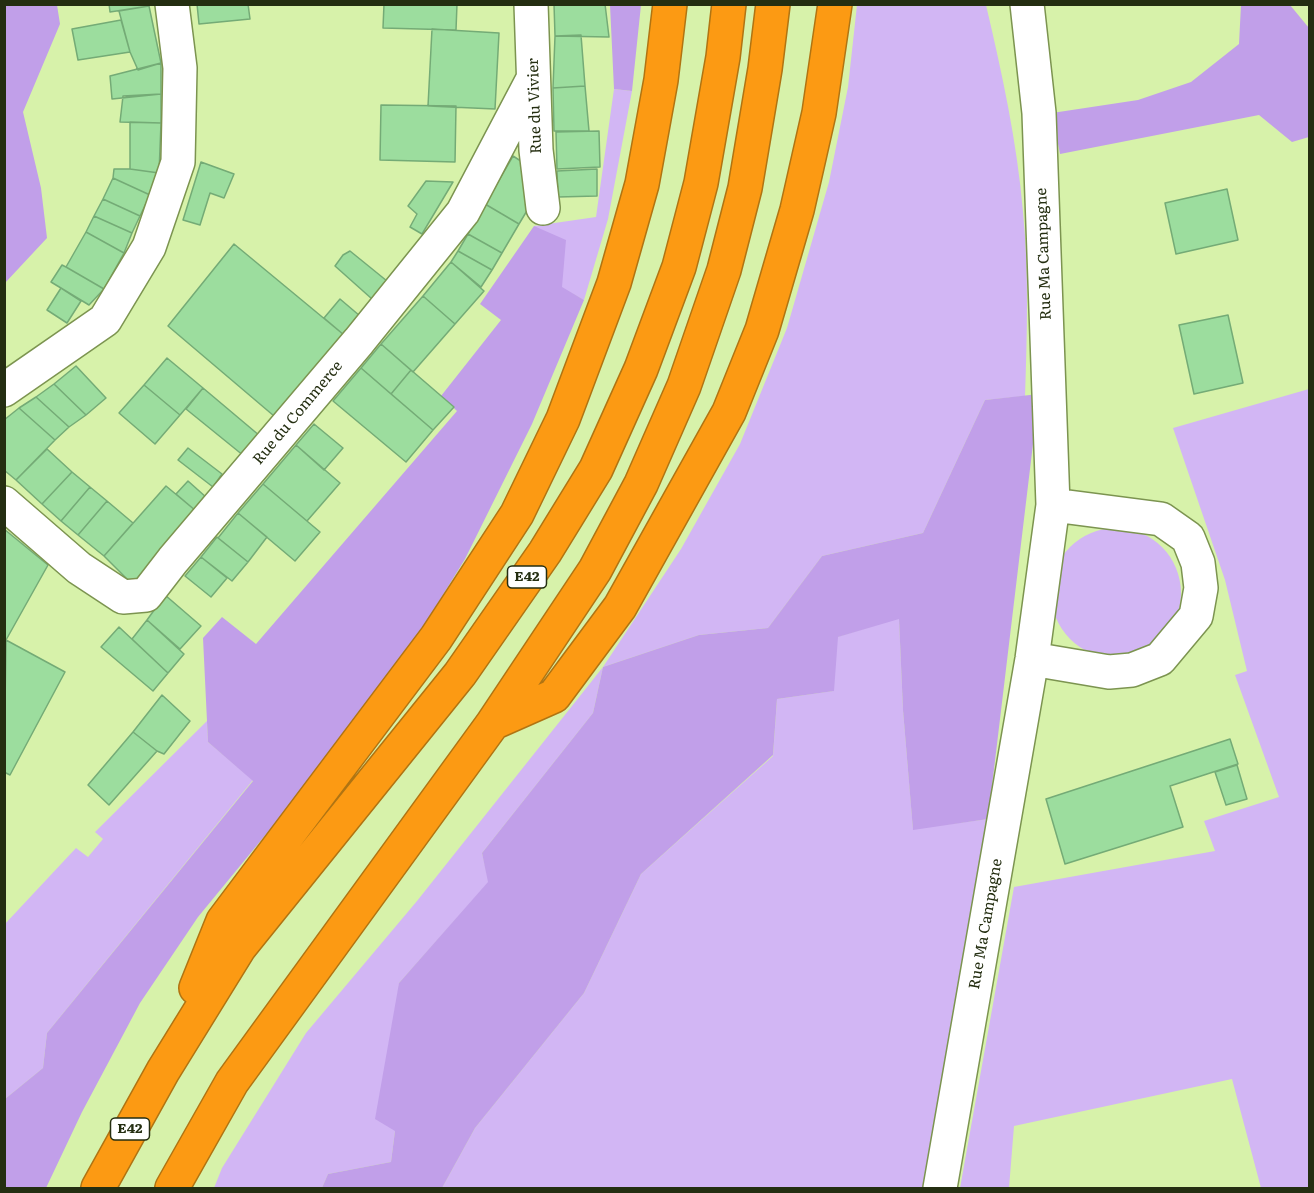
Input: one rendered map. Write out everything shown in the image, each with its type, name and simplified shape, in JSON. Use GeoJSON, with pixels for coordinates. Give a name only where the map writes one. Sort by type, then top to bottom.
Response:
{"type":"FeatureCollection","features":[{"type":"Feature","properties":{"kind":"highway"},"geometry":{"type":"LineString","coordinates":[[163,1071],[223,921],[436,638],[517,514],[563,419],[614,283],[642,184],[661,80],[670,4]]}},
{"type":"Feature","properties":{"kind":"highway","name":"E42"},"geometry":{"type":"LineString","coordinates":[[98,1188],[163,1071],[239,948],[460,674],[544,552],[596,469],[641,369],[679,267],[701,183],[723,57],[729,4]]}},
{"type":"Feature","properties":{"kind":"highway"},"geometry":{"type":"LineString","coordinates":[[172,1188],[232,1082],[493,723],[595,570],[641,484],[684,386],[724,270],[745,188],[765,69],[773,4]]}},
{"type":"Feature","properties":{"kind":"highway"},"geometry":{"type":"LineString","coordinates":[[493,723],[554,696],[620,607],[729,412],[762,330],[797,210],[819,113],[835,4]]}},
{"type":"Feature","properties":{"kind":"street"},"geometry":{"type":"LineString","coordinates":[[4,390],[105,320],[149,247],[178,162],[180,68],[172,4]]}},
{"type":"Feature","properties":{"kind":"street","name":"Rue du Vivier"},"geometry":{"type":"LineString","coordinates":[[531,4],[536,150],[543,208]]}},
{"type":"Feature","properties":{"kind":"street","name":"Rue Ma Campagne"},"geometry":{"type":"LineString","coordinates":[[940,1188],[1032,659],[1053,505],[1039,113],[1027,4]]}},
{"type":"Feature","properties":{"kind":"street","name":"Rue du Commerce"},"geometry":{"type":"LineString","coordinates":[[4,503],[79,568],[123,597],[146,595],[173,560],[359,341],[463,212],[534,79]]}},
{"type":"Feature","properties":{"kind":"street"},"geometry":{"type":"LineString","coordinates":[[1032,659],[1109,672],[1132,670],[1160,659],[1196,616],[1201,588],[1198,563],[1188,538],[1161,519],[1053,505]]}},
{"type":"Feature","properties":{"kind":"shaded area"},"geometry":{"type":"Polygon","coordinates":[[[5,4],[57,5],[60,24],[23,112],[41,188],[47,238],[5,283],[5,4]]]}},
{"type":"Feature","properties":{"kind":"shaded area"},"geometry":{"type":"Polygon","coordinates":[[[610,5],[641,5],[632,91],[614,89],[610,5]]]}},
{"type":"Feature","properties":{"kind":"shaded area"},"geometry":{"type":"Polygon","coordinates":[[[857,5],[986,5],[1008,108],[1023,212],[1027,281],[1025,396],[985,400],[923,533],[822,556],[768,628],[699,635],[603,667],[681,549],[740,444],[787,328],[829,182],[848,87],[857,5]]]}},
{"type":"Feature","properties":{"kind":"shaded area"},"geometry":{"type":"Polygon","coordinates":[[[1241,5],[1290,5],[1309,28],[1309,137],[1292,142],[1259,115],[1060,154],[1052,113],[1138,100],[1191,82],[1239,44],[1241,5]]]}},
{"type":"Feature","properties":{"kind":"shaded area"},"geometry":{"type":"Polygon","coordinates":[[[614,89],[632,91],[608,219],[584,300],[562,288],[534,226],[596,217],[614,89]]]}},
{"type":"Feature","properties":{"kind":"shaded area"},"geometry":{"type":"Polygon","coordinates":[[[534,226],[566,240],[562,287],[584,300],[532,424],[465,559],[403,660],[309,782],[198,917],[140,1003],[82,1112],[46,1188],[5,1188],[5,1099],[43,1068],[47,1033],[253,781],[208,742],[203,638],[222,617],[256,644],[457,411],[441,396],[501,320],[480,304],[534,226]]]}},
{"type":"Feature","properties":{"kind":"shaded area"},"geometry":{"type":"Polygon","coordinates":[[[1309,389],[1309,1188],[1261,1188],[1232,1079],[1014,1126],[1009,1188],[960,1188],[1014,887],[1215,851],[1204,821],[1279,797],[1235,675],[1247,671],[1225,580],[1173,428],[1309,389]]]}},
{"type":"Feature","properties":{"kind":"shaded area"},"geometry":{"type":"Polygon","coordinates":[[[1039,394],[988,819],[913,830],[903,710],[899,619],[838,637],[834,691],[777,699],[773,755],[641,874],[584,993],[475,1128],[442,1188],[322,1188],[328,1174],[391,1162],[395,1131],[375,1119],[399,983],[488,882],[482,853],[593,713],[603,667],[699,635],[768,628],[822,556],[923,533],[985,400],[1039,394]]]}},
{"type":"Feature","properties":{"kind":"shaded area"},"geometry":{"type":"Polygon","coordinates":[[[1116,528],[1141,533],[1162,547],[1176,568],[1181,593],[1176,618],[1162,639],[1141,653],[1116,658],[1091,653],[1070,639],[1056,618],[1051,593],[1056,568],[1070,547],[1091,533],[1116,528]]]}},
{"type":"Feature","properties":{"kind":"shaded area"},"geometry":{"type":"Polygon","coordinates":[[[899,618],[903,710],[913,829],[988,819],[924,1188],[442,1188],[475,1128],[584,993],[641,874],[773,756],[777,699],[833,691],[837,637],[899,618]]]}},
{"type":"Feature","properties":{"kind":"shaded area"},"geometry":{"type":"Polygon","coordinates":[[[603,667],[593,713],[482,853],[489,882],[399,983],[395,1131],[391,1162],[328,1174],[322,1188],[214,1188],[222,1168],[306,1033],[417,901],[603,667]]]}},
{"type":"Feature","properties":{"kind":"shaded area"},"geometry":{"type":"Polygon","coordinates":[[[207,721],[208,742],[253,780],[47,1033],[43,1068],[5,1099],[4,925],[76,848],[88,857],[103,839],[95,832],[207,721]]]}},
{"type":"Feature","properties":{"kind":"building"},"geometry":{"type":"Polygon","coordinates":[[[109,4],[149,4],[149,6],[110,12],[109,4]]]}},
{"type":"Feature","properties":{"kind":"building"},"geometry":{"type":"Polygon","coordinates":[[[197,4],[248,4],[250,19],[199,24],[197,4]]]}},
{"type":"Feature","properties":{"kind":"building"},"geometry":{"type":"Polygon","coordinates":[[[384,4],[457,4],[456,30],[383,28],[384,4]]]}},
{"type":"Feature","properties":{"kind":"building"},"geometry":{"type":"Polygon","coordinates":[[[554,4],[605,4],[609,37],[555,36],[554,4]]]}},
{"type":"Feature","properties":{"kind":"building"},"geometry":{"type":"Polygon","coordinates":[[[149,6],[161,63],[138,70],[130,52],[119,11],[149,6]]]}},
{"type":"Feature","properties":{"kind":"building"},"geometry":{"type":"Polygon","coordinates":[[[121,20],[130,52],[78,60],[72,29],[121,20]]]}},
{"type":"Feature","properties":{"kind":"building"},"geometry":{"type":"Polygon","coordinates":[[[432,29],[499,33],[495,109],[428,106],[432,29]]]}},
{"type":"Feature","properties":{"kind":"building"},"geometry":{"type":"Polygon","coordinates":[[[581,35],[585,86],[553,88],[555,36],[581,35]]]}},
{"type":"Feature","properties":{"kind":"building"},"geometry":{"type":"Polygon","coordinates":[[[161,63],[161,94],[112,99],[110,76],[161,63]]]}},
{"type":"Feature","properties":{"kind":"building"},"geometry":{"type":"Polygon","coordinates":[[[585,86],[589,131],[554,131],[553,88],[585,86]]]}},
{"type":"Feature","properties":{"kind":"building"},"geometry":{"type":"Polygon","coordinates":[[[161,94],[161,123],[120,122],[123,96],[161,94]]]}},
{"type":"Feature","properties":{"kind":"building"},"geometry":{"type":"Polygon","coordinates":[[[381,105],[456,106],[455,162],[380,160],[381,105]]]}},
{"type":"Feature","properties":{"kind":"building"},"geometry":{"type":"Polygon","coordinates":[[[130,122],[161,123],[159,173],[130,169],[130,122]]]}},
{"type":"Feature","properties":{"kind":"building"},"geometry":{"type":"Polygon","coordinates":[[[599,131],[600,167],[557,169],[556,132],[599,131]]]}},
{"type":"Feature","properties":{"kind":"building"},"geometry":{"type":"Polygon","coordinates":[[[513,156],[527,165],[534,199],[519,224],[485,204],[513,156]]]}},
{"type":"Feature","properties":{"kind":"building"},"geometry":{"type":"Polygon","coordinates":[[[201,162],[234,174],[224,198],[210,193],[200,225],[183,220],[201,162]]]}},
{"type":"Feature","properties":{"kind":"building"},"geometry":{"type":"Polygon","coordinates":[[[114,169],[159,173],[150,195],[113,178],[114,169]]]}},
{"type":"Feature","properties":{"kind":"building"},"geometry":{"type":"Polygon","coordinates":[[[597,169],[597,196],[558,197],[557,171],[597,169]]]}},
{"type":"Feature","properties":{"kind":"building"},"geometry":{"type":"Polygon","coordinates":[[[113,178],[150,195],[140,216],[103,199],[113,178]]]}},
{"type":"Feature","properties":{"kind":"building"},"geometry":{"type":"Polygon","coordinates":[[[426,181],[453,182],[422,234],[410,227],[417,214],[408,206],[426,181]]]}},
{"type":"Feature","properties":{"kind":"building"},"geometry":{"type":"Polygon","coordinates":[[[1227,189],[1238,240],[1176,254],[1165,203],[1227,189]]]}},
{"type":"Feature","properties":{"kind":"building"},"geometry":{"type":"Polygon","coordinates":[[[103,199],[140,216],[132,233],[94,216],[103,199]]]}},
{"type":"Feature","properties":{"kind":"building"},"geometry":{"type":"Polygon","coordinates":[[[485,204],[519,224],[502,253],[468,234],[485,204]]]}},
{"type":"Feature","properties":{"kind":"building"},"geometry":{"type":"Polygon","coordinates":[[[94,216],[132,233],[124,253],[86,232],[94,216]]]}},
{"type":"Feature","properties":{"kind":"building"},"geometry":{"type":"Polygon","coordinates":[[[86,232],[124,253],[104,289],[66,267],[86,232]]]}},
{"type":"Feature","properties":{"kind":"building"},"geometry":{"type":"Polygon","coordinates":[[[468,234],[502,253],[492,270],[458,251],[468,234]]]}},
{"type":"Feature","properties":{"kind":"building"},"geometry":{"type":"Polygon","coordinates":[[[234,244],[344,335],[274,416],[168,326],[234,244]]]}},
{"type":"Feature","properties":{"kind":"building"},"geometry":{"type":"Polygon","coordinates":[[[350,251],[387,281],[372,299],[335,266],[343,255],[350,251]]]}},
{"type":"Feature","properties":{"kind":"building"},"geometry":{"type":"Polygon","coordinates":[[[458,251],[492,270],[481,287],[451,262],[458,251]]]}},
{"type":"Feature","properties":{"kind":"building"},"geometry":{"type":"Polygon","coordinates":[[[451,262],[484,291],[455,324],[423,296],[451,262]]]}},
{"type":"Feature","properties":{"kind":"building"},"geometry":{"type":"Polygon","coordinates":[[[62,265],[104,289],[89,305],[51,282],[62,265]]]}},
{"type":"Feature","properties":{"kind":"building"},"geometry":{"type":"Polygon","coordinates":[[[61,288],[81,301],[67,323],[47,310],[61,288]]]}},
{"type":"Feature","properties":{"kind":"building"},"geometry":{"type":"Polygon","coordinates":[[[423,296],[455,324],[413,372],[381,344],[423,296]]]}},
{"type":"Feature","properties":{"kind":"building"},"geometry":{"type":"Polygon","coordinates":[[[340,299],[360,316],[344,335],[324,318],[340,299]]]}},
{"type":"Feature","properties":{"kind":"building"},"geometry":{"type":"Polygon","coordinates":[[[1228,315],[1243,383],[1194,394],[1179,325],[1228,315]]]}},
{"type":"Feature","properties":{"kind":"building"},"geometry":{"type":"Polygon","coordinates":[[[381,344],[411,370],[391,394],[361,368],[381,344]]]}},
{"type":"Feature","properties":{"kind":"building"},"geometry":{"type":"Polygon","coordinates":[[[167,358],[203,388],[180,415],[144,385],[167,358]]]}},
{"type":"Feature","properties":{"kind":"building"},"geometry":{"type":"Polygon","coordinates":[[[76,366],[106,398],[86,415],[54,384],[76,366]]]}},
{"type":"Feature","properties":{"kind":"building"},"geometry":{"type":"Polygon","coordinates":[[[361,368],[433,430],[406,462],[333,401],[361,368]]]}},
{"type":"Feature","properties":{"kind":"building"},"geometry":{"type":"Polygon","coordinates":[[[411,370],[454,407],[433,430],[391,394],[411,370]]]}},
{"type":"Feature","properties":{"kind":"building"},"geometry":{"type":"Polygon","coordinates":[[[54,384],[86,415],[69,427],[36,397],[54,384]]]}},
{"type":"Feature","properties":{"kind":"building"},"geometry":{"type":"Polygon","coordinates":[[[144,385],[180,415],[155,444],[119,413],[144,385]]]}},
{"type":"Feature","properties":{"kind":"building"},"geometry":{"type":"Polygon","coordinates":[[[203,388],[260,436],[244,456],[186,409],[203,388]]]}},
{"type":"Feature","properties":{"kind":"building"},"geometry":{"type":"Polygon","coordinates":[[[36,397],[69,427],[55,440],[19,408],[36,397]]]}},
{"type":"Feature","properties":{"kind":"building"},"geometry":{"type":"Polygon","coordinates":[[[19,408],[55,440],[16,480],[4,470],[4,420],[19,408]]]}},
{"type":"Feature","properties":{"kind":"building"},"geometry":{"type":"Polygon","coordinates":[[[314,424],[343,448],[324,470],[296,445],[314,424]]]}},
{"type":"Feature","properties":{"kind":"building"},"geometry":{"type":"Polygon","coordinates":[[[296,445],[340,483],[307,521],[263,484],[296,445]]]}},
{"type":"Feature","properties":{"kind":"building"},"geometry":{"type":"Polygon","coordinates":[[[188,448],[222,474],[213,487],[178,460],[188,448]]]}},
{"type":"Feature","properties":{"kind":"building"},"geometry":{"type":"Polygon","coordinates":[[[47,449],[72,472],[42,504],[16,480],[47,449]]]}},
{"type":"Feature","properties":{"kind":"building"},"geometry":{"type":"Polygon","coordinates":[[[72,472],[90,487],[61,521],[42,504],[72,472]]]}},
{"type":"Feature","properties":{"kind":"building"},"geometry":{"type":"Polygon","coordinates":[[[188,481],[207,498],[196,511],[176,494],[188,481]]]}},
{"type":"Feature","properties":{"kind":"building"},"geometry":{"type":"Polygon","coordinates":[[[263,484],[320,532],[295,561],[238,513],[263,484]]]}},
{"type":"Feature","properties":{"kind":"building"},"geometry":{"type":"Polygon","coordinates":[[[166,486],[196,511],[135,581],[128,580],[104,556],[166,486]]]}},
{"type":"Feature","properties":{"kind":"building"},"geometry":{"type":"Polygon","coordinates":[[[90,487],[107,501],[78,535],[61,521],[90,487]]]}},
{"type":"Feature","properties":{"kind":"building"},"geometry":{"type":"Polygon","coordinates":[[[107,501],[133,523],[104,556],[78,535],[107,501]]]}},
{"type":"Feature","properties":{"kind":"building"},"geometry":{"type":"Polygon","coordinates":[[[238,513],[267,537],[248,562],[218,538],[238,513]]]}},
{"type":"Feature","properties":{"kind":"building"},"geometry":{"type":"Polygon","coordinates":[[[4,529],[48,565],[6,640],[4,640],[4,529]]]}},
{"type":"Feature","properties":{"kind":"building"},"geometry":{"type":"Polygon","coordinates":[[[217,537],[248,562],[232,581],[201,557],[217,537]]]}},
{"type":"Feature","properties":{"kind":"building"},"geometry":{"type":"Polygon","coordinates":[[[201,557],[227,578],[211,597],[185,576],[201,557]]]}},
{"type":"Feature","properties":{"kind":"building"},"geometry":{"type":"Polygon","coordinates":[[[165,595],[201,626],[180,649],[147,620],[165,595]]]}},
{"type":"Feature","properties":{"kind":"building"},"geometry":{"type":"Polygon","coordinates":[[[147,620],[184,654],[168,673],[132,639],[147,620]]]}},
{"type":"Feature","properties":{"kind":"building"},"geometry":{"type":"Polygon","coordinates":[[[119,627],[168,673],[153,691],[101,647],[119,627]]]}},
{"type":"Feature","properties":{"kind":"building"},"geometry":{"type":"Polygon","coordinates":[[[6,640],[65,672],[10,775],[4,772],[6,640]]]}},
{"type":"Feature","properties":{"kind":"building"},"geometry":{"type":"Polygon","coordinates":[[[162,695],[190,721],[164,754],[133,732],[162,695]]]}},
{"type":"Feature","properties":{"kind":"building"},"geometry":{"type":"Polygon","coordinates":[[[133,732],[157,751],[109,805],[88,785],[133,732]]]}},
{"type":"Feature","properties":{"kind":"building"},"geometry":{"type":"Polygon","coordinates":[[[1230,739],[1238,764],[1170,786],[1183,827],[1065,864],[1046,799],[1230,739]]]}},
{"type":"Feature","properties":{"kind":"building"},"geometry":{"type":"Polygon","coordinates":[[[1237,765],[1247,799],[1226,805],[1215,772],[1237,765]]]}}]}
